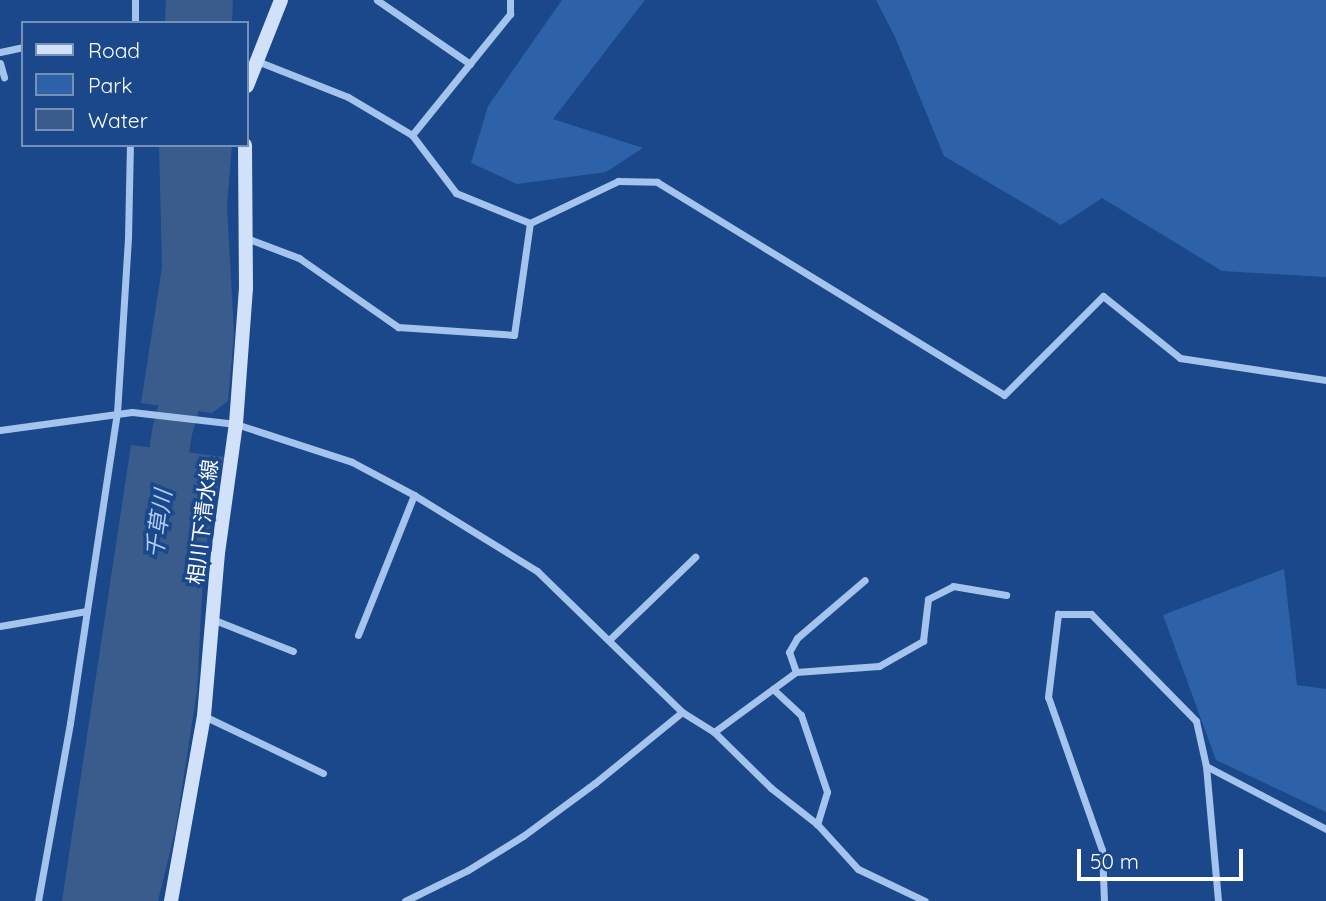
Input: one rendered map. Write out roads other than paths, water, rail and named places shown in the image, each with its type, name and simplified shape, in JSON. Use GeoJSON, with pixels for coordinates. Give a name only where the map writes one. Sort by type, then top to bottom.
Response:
{"type":"FeatureCollection","features":[{"type":"Feature","properties":{"kind":"main road"},"geometry":{"type":"LineString","coordinates":[[248,83],[281,0]]}},
{"type":"Feature","properties":{"kind":"main road","name":"相川下清水線"},"geometry":{"type":"LineString","coordinates":[[171,901],[204,716],[229,423],[246,289],[245,147]]}},
{"type":"Feature","properties":{"kind":"street"},"geometry":{"type":"LineString","coordinates":[[135,0],[135,21]]}},
{"type":"Feature","properties":{"kind":"street"},"geometry":{"type":"LineString","coordinates":[[377,0],[470,64]]}},
{"type":"Feature","properties":{"kind":"street"},"geometry":{"type":"LineString","coordinates":[[412,135],[510,14],[510,0]]}},
{"type":"Feature","properties":{"kind":"street"},"geometry":{"type":"LineString","coordinates":[[0,52],[21,47]]}},
{"type":"Feature","properties":{"kind":"street"},"geometry":{"type":"LineString","coordinates":[[255,60],[348,97],[412,135],[456,194],[530,223],[618,181],[657,182],[1004,395],[1103,296],[1180,358],[1326,380]]}},
{"type":"Feature","properties":{"kind":"street"},"geometry":{"type":"LineString","coordinates":[[0,63],[4,77]]}},
{"type":"Feature","properties":{"kind":"street"},"geometry":{"type":"LineString","coordinates":[[38,901],[117,413],[128,239],[130,147]]}},
{"type":"Feature","properties":{"kind":"street"},"geometry":{"type":"LineString","coordinates":[[246,238],[299,258],[398,327],[514,335],[530,223]]}},
{"type":"Feature","properties":{"kind":"street"},"geometry":{"type":"LineString","coordinates":[[0,430],[132,412],[229,423],[352,462],[414,495],[537,571],[682,712],[714,732],[771,788],[817,824],[858,869],[925,901]]}},
{"type":"Feature","properties":{"kind":"street"},"geometry":{"type":"LineString","coordinates":[[358,635],[414,495]]}},
{"type":"Feature","properties":{"kind":"street"},"geometry":{"type":"LineString","coordinates":[[609,640],[695,557]]}},
{"type":"Feature","properties":{"kind":"street"},"geometry":{"type":"LineString","coordinates":[[796,672],[789,652],[797,638],[865,580]]}},
{"type":"Feature","properties":{"kind":"street"},"geometry":{"type":"LineString","coordinates":[[714,732],[796,672],[879,666],[923,641],[928,599],[953,586],[1006,595]]}},
{"type":"Feature","properties":{"kind":"street"},"geometry":{"type":"LineString","coordinates":[[0,626],[87,611]]}},
{"type":"Feature","properties":{"kind":"street"},"geometry":{"type":"LineString","coordinates":[[1104,901],[1102,850],[1048,698],[1059,614],[1091,614],[1196,721],[1206,766],[1218,901]]}},
{"type":"Feature","properties":{"kind":"street"},"geometry":{"type":"LineString","coordinates":[[212,619],[293,651]]}},
{"type":"Feature","properties":{"kind":"street"},"geometry":{"type":"LineString","coordinates":[[772,689],[801,715],[827,792],[817,824]]}},
{"type":"Feature","properties":{"kind":"street"},"geometry":{"type":"LineString","coordinates":[[405,901],[468,870],[523,835],[595,783],[682,712]]}},
{"type":"Feature","properties":{"kind":"street"},"geometry":{"type":"LineString","coordinates":[[204,716],[323,773]]}},
{"type":"Feature","properties":{"kind":"street"},"geometry":{"type":"LineString","coordinates":[[1206,766],[1326,829]]}},
{"type":"Feature","properties":{"kind":"water"},"geometry":{"type":"Polygon","coordinates":[[[166,0],[233,0],[232,21],[165,21],[166,0]]]}},
{"type":"Feature","properties":{"kind":"water"},"geometry":{"type":"Polygon","coordinates":[[[159,147],[232,147],[227,206],[234,333],[228,401],[212,413],[141,403],[162,267],[159,147]]]}},
{"type":"Feature","properties":{"kind":"water"},"geometry":{"type":"Polygon","coordinates":[[[131,445],[224,457],[204,556],[197,691],[176,827],[158,901],[62,901],[131,445]]]}},
{"type":"Feature","properties":{"kind":"waterway","name":"千草川"},"geometry":{"type":"LineString","coordinates":[[162,503],[172,432],[183,391],[185,354]]}}]}
